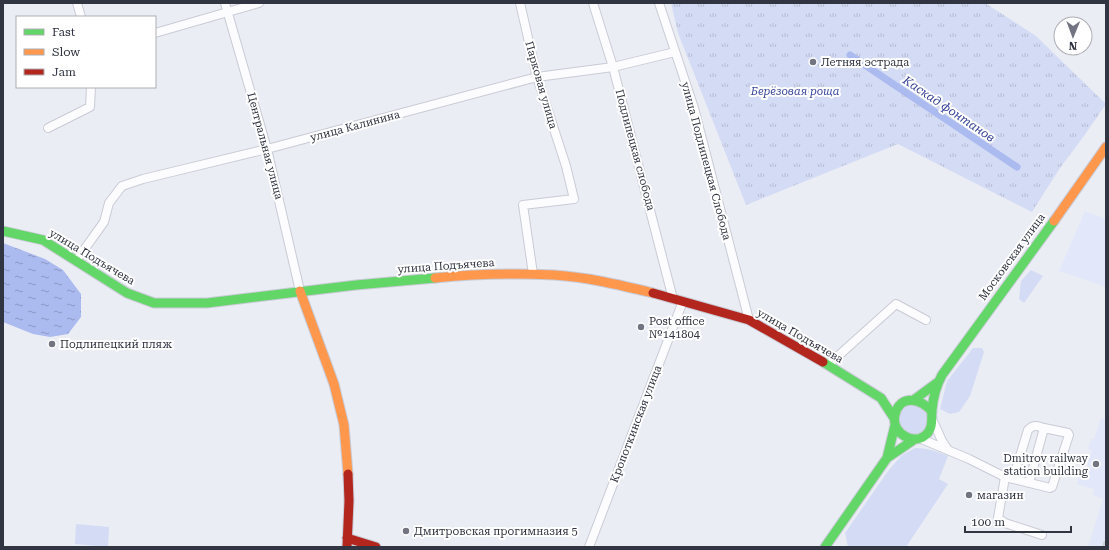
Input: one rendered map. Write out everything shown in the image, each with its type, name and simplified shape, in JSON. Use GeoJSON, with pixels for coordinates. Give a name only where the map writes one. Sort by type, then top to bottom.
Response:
{"type":"FeatureCollection","features":[{"type":"Feature","properties":{"kind":"main road","name":"Московская улица"},"geometry":{"type":"LineString","coordinates":[[915,400],[938,382],[974,329],[1106,147]]}},
{"type":"Feature","properties":{"kind":"main road","name":"улица Подъячева"},"geometry":{"type":"LineString","coordinates":[[3,231],[43,240],[127,293],[154,303],[207,303],[300,291],[446,277],[506,274],[554,275],[611,283],[683,301],[749,320],[828,365],[883,400],[906,401]]}},
{"type":"Feature","properties":{"kind":"main road"},"geometry":{"type":"LineString","coordinates":[[300,291],[334,384],[344,424],[348,481],[347,543],[376,547]]}},
{"type":"Feature","properties":{"kind":"main road","name":"Московская улица"},"geometry":{"type":"LineString","coordinates":[[825,547],[887,458],[929,432],[938,382]]}},
{"type":"Feature","properties":{"kind":"main road","name":"улица Подъячева"},"geometry":{"type":"LineString","coordinates":[[883,400],[894,422]]}},
{"type":"Feature","properties":{"kind":"main road"},"geometry":{"type":"LineString","coordinates":[[906,401],[915,400],[926,404],[933,416]]}},
{"type":"Feature","properties":{"kind":"main road","name":"Московская улица"},"geometry":{"type":"LineString","coordinates":[[887,458],[897,408],[906,401]]}},
{"type":"Feature","properties":{"kind":"main road"},"geometry":{"type":"LineString","coordinates":[[894,422],[901,434],[906,438],[917,439]]}},
{"type":"Feature","properties":{"kind":"street"},"geometry":{"type":"LineString","coordinates":[[77,3],[81,16]]}},
{"type":"Feature","properties":{"kind":"street","name":"Центральная улица"},"geometry":{"type":"LineString","coordinates":[[225,3],[267,149],[300,291]]}},
{"type":"Feature","properties":{"kind":"street"},"geometry":{"type":"LineString","coordinates":[[156,33],[259,3]]}},
{"type":"Feature","properties":{"kind":"street","name":"Парковая улица"},"geometry":{"type":"LineString","coordinates":[[520,3],[537,77],[566,166],[574,199],[523,205],[533,274]]}},
{"type":"Feature","properties":{"kind":"street","name":"Подлипецкая слобода"},"geometry":{"type":"LineString","coordinates":[[593,3],[613,67],[673,299]]}},
{"type":"Feature","properties":{"kind":"street","name":"улица Подлипецкая Слобода"},"geometry":{"type":"LineString","coordinates":[[659,3],[694,108],[749,320]]}},
{"type":"Feature","properties":{"kind":"street","name":"улица Калинина"},"geometry":{"type":"LineString","coordinates":[[76,261],[104,222],[109,203],[122,186],[143,179],[267,149],[537,77],[613,67],[675,52]]}},
{"type":"Feature","properties":{"kind":"street"},"geometry":{"type":"LineString","coordinates":[[48,128],[90,107],[91,88]]}},
{"type":"Feature","properties":{"kind":"street","name":"Кропоткинская улица"},"geometry":{"type":"LineString","coordinates":[[589,547],[683,301]]}},
{"type":"Feature","properties":{"kind":"street"},"geometry":{"type":"LineString","coordinates":[[828,365],[896,304],[926,320]]}},
{"type":"Feature","properties":{"kind":"street"},"geometry":{"type":"LineString","coordinates":[[933,416],[942,441],[948,451]]}},
{"type":"Feature","properties":{"kind":"street"},"geometry":{"type":"LineString","coordinates":[[917,439],[1009,478],[1051,488],[1069,435],[1068,433],[1036,425],[1032,426],[1028,430],[1009,478],[998,518],[1005,523],[1042,535]]}},
{"type":"Feature","properties":{"kind":"street"},"geometry":{"type":"LineString","coordinates":[[1029,483],[1044,428]]}},
{"type":"Feature","properties":{"kind":"shaded area"},"geometry":{"type":"Polygon","coordinates":[[[1085,211],[1106,219],[1106,287],[1059,271],[1085,211]]]}},
{"type":"Feature","properties":{"kind":"shaded area"},"geometry":{"type":"Polygon","coordinates":[[[1101,418],[1106,419],[1106,547],[1088,547],[1103,499],[1093,495],[1094,489],[1077,484],[1079,476],[1084,477],[1092,450],[1088,449],[1091,439],[1094,439],[1101,418]]]}},
{"type":"Feature","properties":{"kind":"green space","name":"Берёзовая роща"},"geometry":{"type":"Polygon","coordinates":[[[671,3],[985,3],[1036,36],[1053,53],[1053,56],[1057,56],[1106,104],[1060,168],[1032,212],[898,144],[746,205],[678,33],[671,3]]]}},
{"type":"Feature","properties":{"kind":"green space"},"geometry":{"type":"Polygon","coordinates":[[[1031,270],[1043,276],[1024,303],[1019,299],[1021,281],[1031,270]]]}},
{"type":"Feature","properties":{"kind":"green space"},"geometry":{"type":"Polygon","coordinates":[[[973,348],[982,348],[984,352],[970,396],[959,412],[950,414],[940,409],[947,381],[973,348]]]}},
{"type":"Feature","properties":{"kind":"green space"},"geometry":{"type":"Polygon","coordinates":[[[914,402],[931,417],[923,434],[904,434],[896,416],[898,412],[914,402]]]}},
{"type":"Feature","properties":{"kind":"green space"},"geometry":{"type":"Polygon","coordinates":[[[915,448],[932,450],[948,456],[939,479],[948,484],[906,547],[848,547],[845,533],[888,471],[902,455],[915,448]]]}},
{"type":"Feature","properties":{"kind":"green space"},"geometry":{"type":"Polygon","coordinates":[[[76,524],[109,527],[108,547],[75,544],[76,524]]]}},
{"type":"Feature","properties":{"kind":"water"},"geometry":{"type":"Polygon","coordinates":[[[3,243],[45,259],[63,270],[81,294],[81,317],[68,334],[50,337],[33,334],[3,322],[3,243]]]}},
{"type":"Feature","properties":{"kind":"waterway","name":"Каскад фонтанов"},"geometry":{"type":"LineString","coordinates":[[850,55],[1017,167]]}},
{"type":"Feature","properties":{"kind":"railway"},"geometry":{"type":"LineString","coordinates":[[1103,547],[1106,537]]}},
{"type":"Feature","properties":{"kind":"traffic: fast"},"geometry":{"type":"LineString","coordinates":[[932,412],[928,407],[917,401],[906,401],[897,408],[895,415],[897,429],[907,437],[914,439],[926,435],[931,427],[932,422],[932,412],[932,406],[938,383],[942,375],[1054,221]]}},
{"type":"Feature","properties":{"kind":"traffic: fast"},"geometry":{"type":"LineString","coordinates":[[3,231],[43,240],[127,293],[154,303],[207,303],[356,285],[435,278]]}},
{"type":"Feature","properties":{"kind":"traffic: fast"},"geometry":{"type":"LineString","coordinates":[[823,362],[881,398],[894,418]]}},
{"type":"Feature","properties":{"kind":"traffic: fast"},"geometry":{"type":"LineString","coordinates":[[915,399],[938,382]]}},
{"type":"Feature","properties":{"kind":"traffic: fast"},"geometry":{"type":"LineString","coordinates":[[825,547],[887,458],[895,425]]}},
{"type":"Feature","properties":{"kind":"traffic: fast"},"geometry":{"type":"LineString","coordinates":[[887,458],[915,439]]}},
{"type":"Feature","properties":{"kind":"traffic: slow"},"geometry":{"type":"LineString","coordinates":[[1054,221],[1106,147]]}},
{"type":"Feature","properties":{"kind":"traffic: slow"},"geometry":{"type":"LineString","coordinates":[[435,278],[494,274],[554,275],[591,279],[653,293]]}},
{"type":"Feature","properties":{"kind":"traffic: slow"},"geometry":{"type":"LineString","coordinates":[[300,291],[334,384],[344,425],[348,474]]}},
{"type":"Feature","properties":{"kind":"traffic: jam"},"geometry":{"type":"LineString","coordinates":[[653,293],[749,320],[823,362]]}},
{"type":"Feature","properties":{"kind":"traffic: jam"},"geometry":{"type":"LineString","coordinates":[[347,547],[349,501],[348,474]]}},
{"type":"Feature","properties":{"kind":"traffic: jam"},"geometry":{"type":"LineString","coordinates":[[347,538],[376,547]]}},
{"type":"Feature","properties":{"kind":"place","name":"Летняя эстрада"},"geometry":{"type":"Point","coordinates":[813,62]}},
{"type":"Feature","properties":{"kind":"place","name":"Post office №141804"},"geometry":{"type":"Point","coordinates":[641,327]}},
{"type":"Feature","properties":{"kind":"place","name":"Подлипецкий пляж"},"geometry":{"type":"Point","coordinates":[52,344]}},
{"type":"Feature","properties":{"kind":"place","name":"Dmitrov railway station building"},"geometry":{"type":"Point","coordinates":[1096,464]}},
{"type":"Feature","properties":{"kind":"place","name":"магазин"},"geometry":{"type":"Point","coordinates":[969,495]}},
{"type":"Feature","properties":{"kind":"place","name":"Дмитровская прогимназия 5"},"geometry":{"type":"Point","coordinates":[406,531]}}]}
